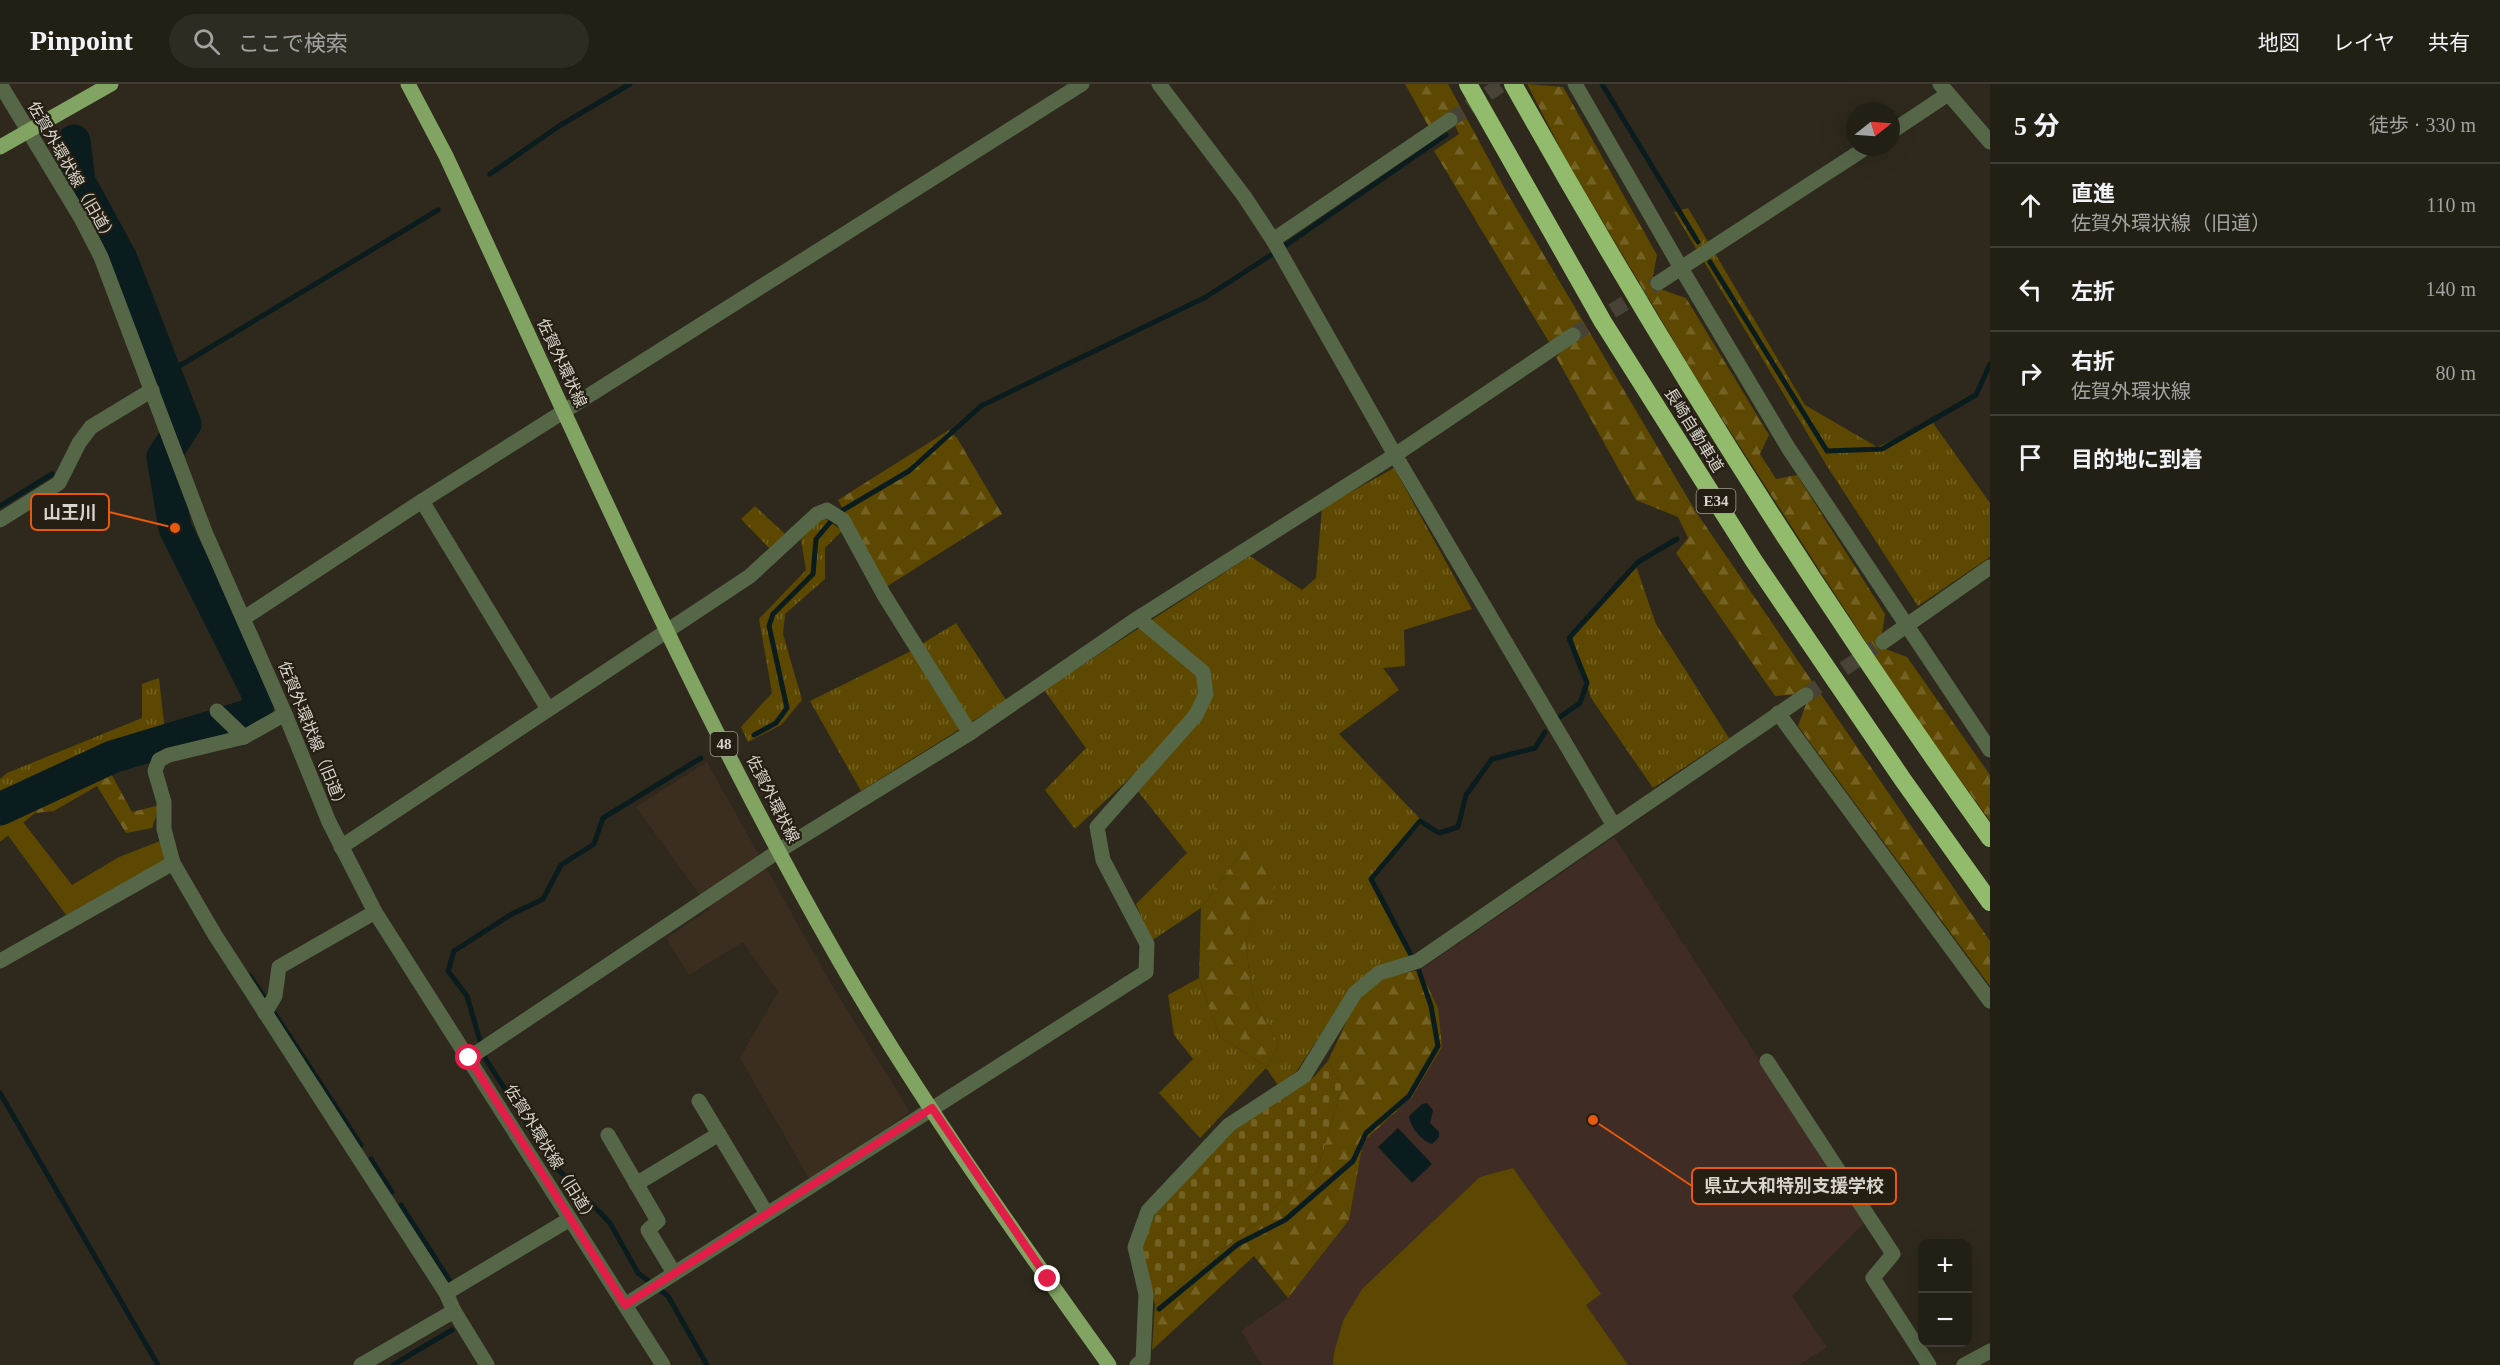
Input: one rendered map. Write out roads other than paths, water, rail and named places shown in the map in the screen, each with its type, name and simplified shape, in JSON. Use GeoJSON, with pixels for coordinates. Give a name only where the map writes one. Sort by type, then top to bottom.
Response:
{"type":"FeatureCollection","features":[{"type":"Feature","properties":{"kind":"highway","name":"長崎自動車道"},"geometry":{"type":"LineString","coordinates":[[1468,84],[1603,322],[1754,561],[1903,780],[1990,902]]}},
{"type":"Feature","properties":{"kind":"highway","name":"長崎自動車道"},"geometry":{"type":"LineString","coordinates":[[1513,84],[1638,301],[1787,541],[1934,760],[1990,838]]}},
{"type":"Feature","properties":{"kind":"main road"},"geometry":{"type":"LineString","coordinates":[[0,147],[111,84]]}},
{"type":"Feature","properties":{"kind":"main road","name":"佐賀外環状線"},"geometry":{"type":"LineString","coordinates":[[408,84],[446,156],[667,630],[836,955],[900,1062],[1109,1365]]}},
{"type":"Feature","properties":{"kind":"street","name":"佐賀外環状線（旧道）"},"geometry":{"type":"LineString","coordinates":[[0,84],[81,218],[101,257],[205,532],[341,846],[375,912],[663,1365]]}},
{"type":"Feature","properties":{"kind":"street"},"geometry":{"type":"LineString","coordinates":[[244,618],[422,501],[1082,84]]}},
{"type":"Feature","properties":{"kind":"street"},"geometry":{"type":"LineString","coordinates":[[1159,84],[1244,196],[1273,240],[1395,455],[1614,826]]}},
{"type":"Feature","properties":{"kind":"street"},"geometry":{"type":"LineString","coordinates":[[1575,84],[1681,268],[1789,448],[1990,750]]}},
{"type":"Feature","properties":{"kind":"street"},"geometry":{"type":"LineString","coordinates":[[1900,125],[1944,89],[1990,142]]}},
{"type":"Feature","properties":{"kind":"street"},"geometry":{"type":"LineString","coordinates":[[1273,240],[1450,120]]}},
{"type":"Feature","properties":{"kind":"street"},"geometry":{"type":"LineString","coordinates":[[1658,283],[1854,156]]}},
{"type":"Feature","properties":{"kind":"street"},"geometry":{"type":"LineString","coordinates":[[469,1058],[780,850],[970,734],[1138,618],[1395,455],[1574,335]]}},
{"type":"Feature","properties":{"kind":"street"},"geometry":{"type":"LineString","coordinates":[[0,520],[59,483],[79,443],[91,427],[152,390]]}},
{"type":"Feature","properties":{"kind":"street"},"geometry":{"type":"LineString","coordinates":[[422,501],[548,709]]}},
{"type":"Feature","properties":{"kind":"street"},"geometry":{"type":"LineString","coordinates":[[341,846],[750,576],[818,514],[827,510],[843,520],[884,595],[970,734]]}},
{"type":"Feature","properties":{"kind":"street"},"geometry":{"type":"LineString","coordinates":[[1883,642],[1990,567]]}},
{"type":"Feature","properties":{"kind":"street"},"geometry":{"type":"LineString","coordinates":[[625,1305],[1146,972],[1147,944],[1103,860],[1097,827],[1196,715],[1206,694],[1203,672],[1138,618]]}},
{"type":"Feature","properties":{"kind":"street"},"geometry":{"type":"LineString","coordinates":[[1137,1365],[1143,1360],[1146,1294],[1135,1247],[1148,1211],[1229,1125],[1304,1076],[1355,993],[1379,973],[1418,961],[1806,695]]}},
{"type":"Feature","properties":{"kind":"street"},"geometry":{"type":"LineString","coordinates":[[217,711],[244,737]]}},
{"type":"Feature","properties":{"kind":"street"},"geometry":{"type":"LineString","coordinates":[[1778,713],[1990,1001]]}},
{"type":"Feature","properties":{"kind":"street"},"geometry":{"type":"LineString","coordinates":[[285,714],[244,737],[169,755],[159,760],[155,771],[164,802],[164,829],[173,863],[215,935],[446,1293],[454,1311],[487,1365]]}},
{"type":"Feature","properties":{"kind":"street"},"geometry":{"type":"LineString","coordinates":[[0,962],[173,863]]}},
{"type":"Feature","properties":{"kind":"street"},"geometry":{"type":"LineString","coordinates":[[265,1012],[274,996],[279,967],[375,912]]}},
{"type":"Feature","properties":{"kind":"street"},"geometry":{"type":"LineString","coordinates":[[1767,1061],[1893,1254],[1873,1278],[1929,1365]]}},
{"type":"Feature","properties":{"kind":"street"},"geometry":{"type":"LineString","coordinates":[[699,1101],[767,1214]]}},
{"type":"Feature","properties":{"kind":"street"},"geometry":{"type":"LineString","coordinates":[[636,1184],[719,1134]]}},
{"type":"Feature","properties":{"kind":"street"},"geometry":{"type":"LineString","coordinates":[[608,1136],[658,1221],[648,1230],[669,1276]]}},
{"type":"Feature","properties":{"kind":"street"},"geometry":{"type":"LineString","coordinates":[[446,1293],[570,1219]]}},
{"type":"Feature","properties":{"kind":"street"},"geometry":{"type":"LineString","coordinates":[[361,1365],[454,1311]]}},
{"type":"Feature","properties":{"kind":"street"},"geometry":{"type":"LineString","coordinates":[[1964,1365],[1990,1351]]}},
{"type":"Feature","properties":{"kind":"waterway"},"geometry":{"type":"LineString","coordinates":[[490,174],[559,126],[630,84]]}},
{"type":"Feature","properties":{"kind":"waterway"},"geometry":{"type":"LineString","coordinates":[[1602,84],[1698,242]]}},
{"type":"Feature","properties":{"kind":"waterway"},"geometry":{"type":"LineString","coordinates":[[1286,245],[1446,135]]}},
{"type":"Feature","properties":{"kind":"waterway"},"geometry":{"type":"LineString","coordinates":[[0,809],[112,757],[254,714],[260,697],[175,528],[163,457],[185,424],[121,259],[79,182],[74,141]]}},
{"type":"Feature","properties":{"kind":"waterway"},"geometry":{"type":"LineString","coordinates":[[166,374],[438,210]]}},
{"type":"Feature","properties":{"kind":"waterway"},"geometry":{"type":"LineString","coordinates":[[754,735],[776,723],[787,708],[769,626],[773,614],[813,574],[816,539],[838,513],[909,471],[981,406],[1206,297],[1271,255]]}},
{"type":"Feature","properties":{"kind":"waterway"},"geometry":{"type":"LineString","coordinates":[[1710,262],[1827,451],[1882,449],[1976,395],[1990,364]]}},
{"type":"Feature","properties":{"kind":"waterway"},"geometry":{"type":"LineString","coordinates":[[0,506],[52,474]]}},
{"type":"Feature","properties":{"kind":"waterway"},"geometry":{"type":"LineString","coordinates":[[1557,719],[1580,703],[1587,683],[1569,638],[1638,562],[1677,539]]}},
{"type":"Feature","properties":{"kind":"waterway"},"geometry":{"type":"LineString","coordinates":[[1411,955],[1371,879],[1420,821],[1439,833],[1458,827],[1466,795],[1492,759],[1535,748],[1545,732]]}},
{"type":"Feature","properties":{"kind":"waterway"},"geometry":{"type":"LineString","coordinates":[[701,758],[603,818],[594,844],[561,865],[543,899],[510,915],[454,951],[448,971],[467,996],[485,1058],[553,1164],[610,1223],[638,1273],[668,1296],[707,1365]]}},
{"type":"Feature","properties":{"kind":"waterway"},"geometry":{"type":"LineString","coordinates":[[1159,1309],[1238,1244],[1285,1220],[1353,1161],[1366,1133],[1409,1096],[1438,1046],[1431,1006],[1419,971]]}},
{"type":"Feature","properties":{"kind":"waterway"},"geometry":{"type":"LineString","coordinates":[[250,976],[264,997]]}},
{"type":"Feature","properties":{"kind":"waterway"},"geometry":{"type":"LineString","coordinates":[[275,1014],[361,1145]]}},
{"type":"Feature","properties":{"kind":"waterway"},"geometry":{"type":"LineString","coordinates":[[0,1093],[158,1365]]}},
{"type":"Feature","properties":{"kind":"waterway"},"geometry":{"type":"LineString","coordinates":[[371,1159],[392,1192]]}},
{"type":"Feature","properties":{"kind":"waterway"},"geometry":{"type":"LineString","coordinates":[[401,1205],[450,1281]]}},
{"type":"Feature","properties":{"kind":"waterway"},"geometry":{"type":"LineString","coordinates":[[393,1365],[452,1330]]}},
{"type":"Feature","properties":{"kind":"tunnel"},"geometry":{"type":"LineString","coordinates":[[1450,120],[1502,84]]}},
{"type":"Feature","properties":{"kind":"tunnel"},"geometry":{"type":"LineString","coordinates":[[1573,335],[1658,283]]}},
{"type":"Feature","properties":{"kind":"tunnel"},"geometry":{"type":"LineString","coordinates":[[1806,695],[1883,642]]}},
{"type":"Feature","properties":{"kind":"place","name":"山王川"},"geometry":{"type":"Point","coordinates":[175,528]}},
{"type":"Feature","properties":{"kind":"place","name":"県立大和特別支援学校"},"geometry":{"type":"Point","coordinates":[1593,1120]}}]}
